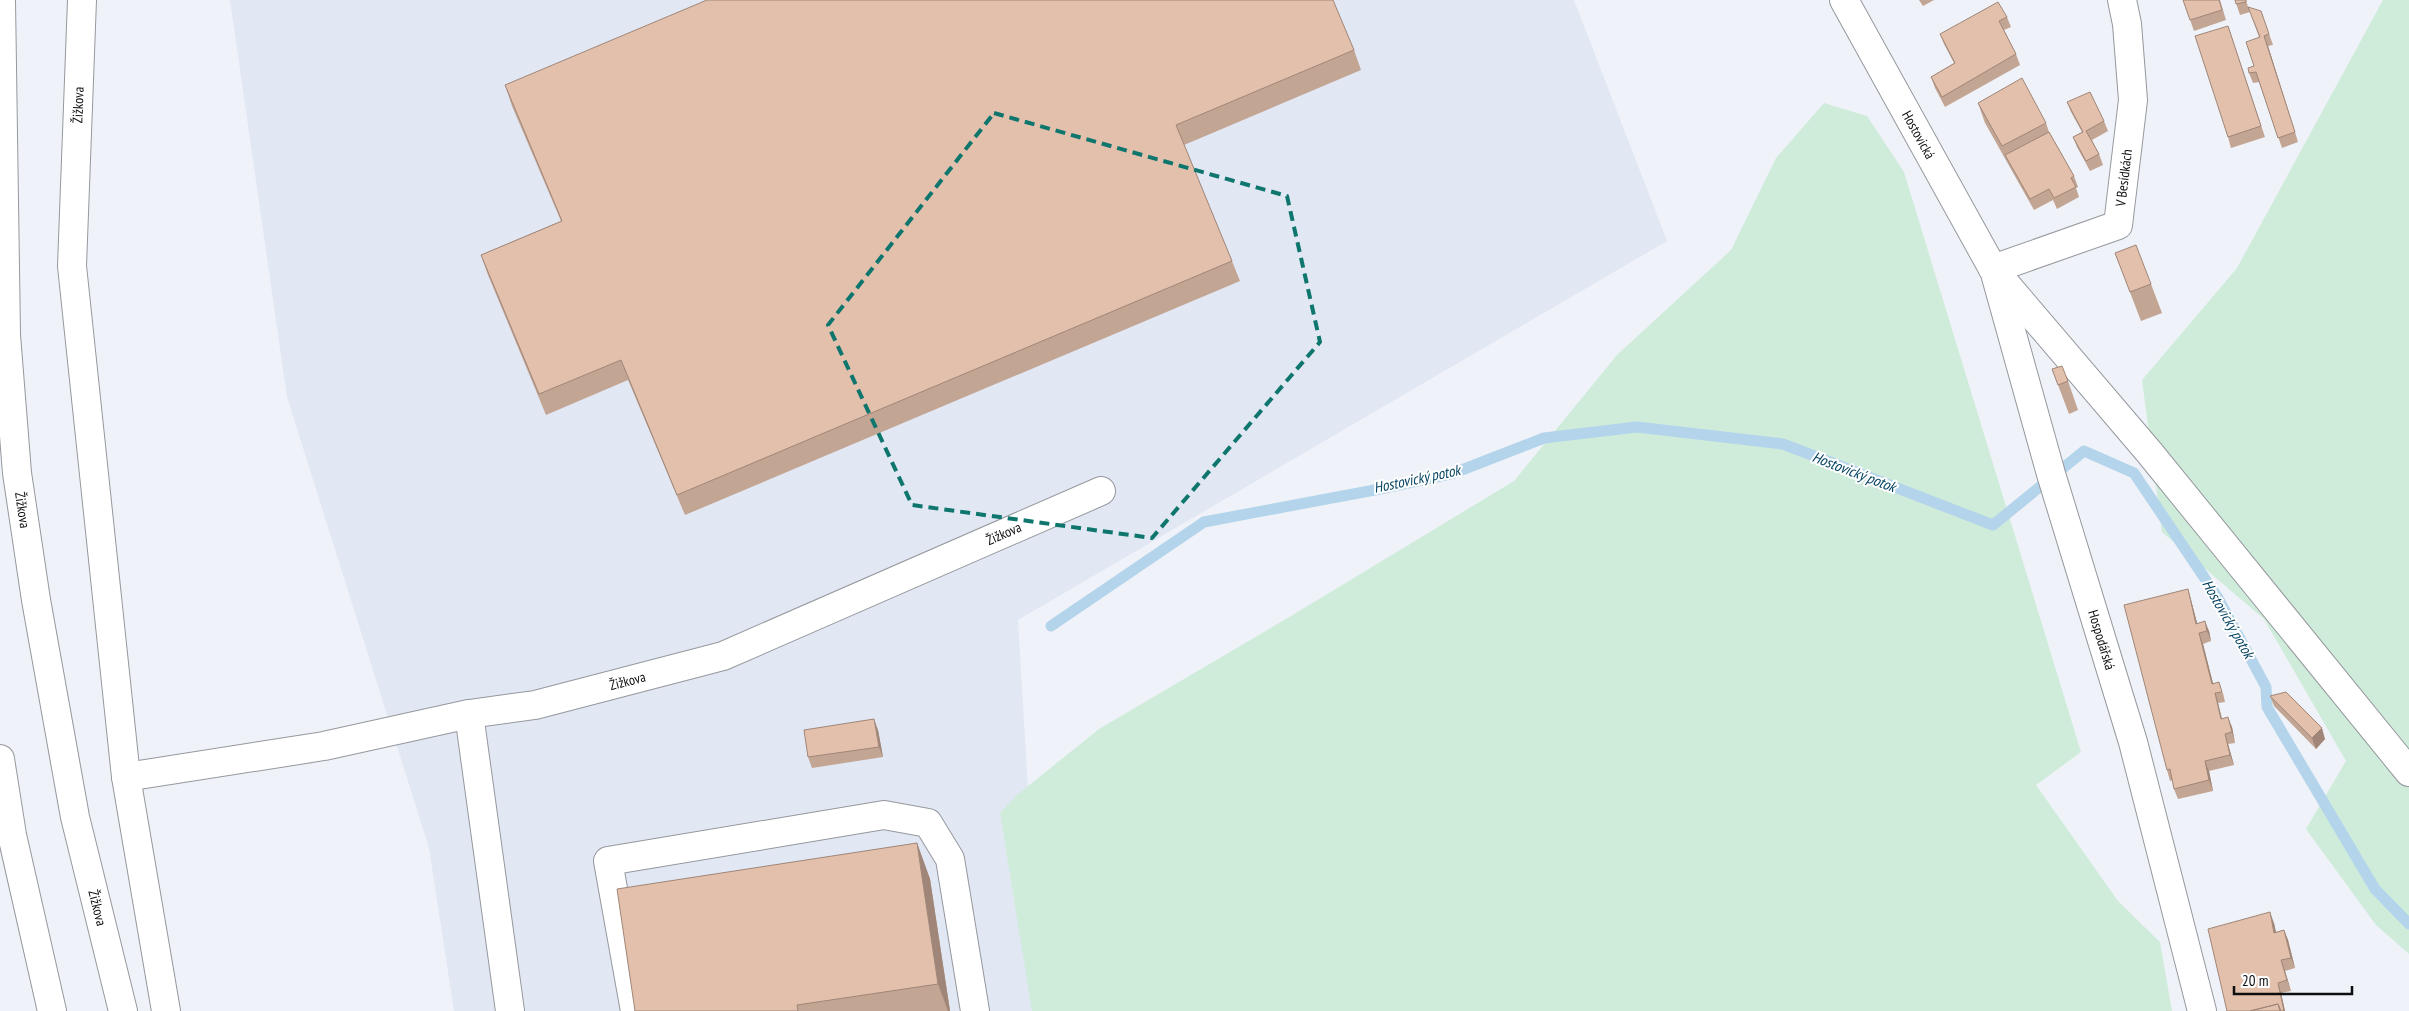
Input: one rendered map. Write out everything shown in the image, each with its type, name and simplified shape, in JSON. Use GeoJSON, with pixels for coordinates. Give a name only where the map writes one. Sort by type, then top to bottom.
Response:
{"type":"FeatureCollection","features":[{"type":"Feature","properties":{"kind":"street","name":"Žižkova"},"geometry":{"type":"LineString","coordinates":[[1,0],[6,335],[17,472],[36,600],[75,817],[123,1011]]}},
{"type":"Feature","properties":{"kind":"street","name":"Žižkova"},"geometry":{"type":"LineString","coordinates":[[82,0],[72,266],[126,776],[166,1011]]}},
{"type":"Feature","properties":{"kind":"street","name":"Hostovická"},"geometry":{"type":"LineString","coordinates":[[1844,0],[1993,269]]}},
{"type":"Feature","properties":{"kind":"street","name":"V Besídkách"},"geometry":{"type":"LineString","coordinates":[[1993,269],[2118,225],[2133,100],[2128,24],[2122,0]]}},
{"type":"Feature","properties":{"kind":"street","name":"Hospodářská"},"geometry":{"type":"LineString","coordinates":[[1993,269],[2051,474],[2133,742],[2202,1011]]}},
{"type":"Feature","properties":{"kind":"street"},"geometry":{"type":"LineString","coordinates":[[1993,269],[2148,452],[2409,772]]}},
{"type":"Feature","properties":{"kind":"street","name":"Žižkova"},"geometry":{"type":"LineString","coordinates":[[126,776],[324,746],[469,714],[535,705],[723,656],[1101,491]]}},
{"type":"Feature","properties":{"kind":"street"},"geometry":{"type":"LineString","coordinates":[[469,714],[510,1011]]}},
{"type":"Feature","properties":{"kind":"street"},"geometry":{"type":"LineString","coordinates":[[0,759],[12,834],[52,1011]]}},
{"type":"Feature","properties":{"kind":"street"},"geometry":{"type":"LineString","coordinates":[[635,1011],[608,861],[884,815],[928,823],[950,859],[975,1011]]}},
{"type":"Feature","properties":{"kind":"highlighted area"},"geometry":{"type":"Polygon","coordinates":[[[994,113],[1287,196],[1320,342],[1152,538],[912,505],[828,325],[994,113]]]}},
{"type":"Feature","properties":{"kind":"shaded area"},"geometry":{"type":"Polygon","coordinates":[[[230,0],[1574,0],[1667,241],[1018,620],[1041,1011],[454,1011],[429,848],[287,397],[230,0]]]}},
{"type":"Feature","properties":{"kind":"green space"},"geometry":{"type":"Polygon","coordinates":[[[2383,0],[2409,0],[2409,954],[2376,925],[2306,829],[2346,761],[2264,619],[2162,532],[2142,380],[2237,268],[2383,0]]]}},
{"type":"Feature","properties":{"kind":"green space"},"geometry":{"type":"Polygon","coordinates":[[[1824,103],[1867,116],[1904,172],[2081,752],[2036,785],[2118,901],[2160,942],[2172,1011],[1032,1011],[1000,813],[1017,795],[1099,729],[1514,481],[1617,355],[1731,250],[1776,158],[1824,103]]]}},
{"type":"Feature","properties":{"kind":"building"},"geometry":{"type":"Polygon","coordinates":[[[707,0],[1333,0],[1354,50],[1176,125],[1232,261],[677,495],[621,360],[539,394],[481,255],[562,221],[505,85],[707,0]]]}},
{"type":"Feature","properties":{"kind":"building"},"geometry":{"type":"Polygon","coordinates":[[[2183,0],[2219,0],[2222,10],[2190,20],[2183,0]]]}},
{"type":"Feature","properties":{"kind":"building"},"geometry":{"type":"Polygon","coordinates":[[[2235,0],[2246,0],[2246,2],[2236,4],[2235,0]]]}},
{"type":"Feature","properties":{"kind":"building"},"geometry":{"type":"Polygon","coordinates":[[[1998,2],[2007,17],[1999,21],[2016,54],[1942,97],[1931,77],[1955,63],[1940,34],[1998,2]]]}},
{"type":"Feature","properties":{"kind":"building"},"geometry":{"type":"Polygon","coordinates":[[[2248,7],[2261,11],[2269,34],[2264,36],[2295,132],[2278,138],[2256,72],[2249,73],[2248,68],[2254,66],[2246,42],[2260,37],[2248,7]]]}},
{"type":"Feature","properties":{"kind":"building"},"geometry":{"type":"Polygon","coordinates":[[[2228,26],[2261,126],[2228,137],[2195,36],[2228,26]]]}},
{"type":"Feature","properties":{"kind":"building"},"geometry":{"type":"Polygon","coordinates":[[[2022,78],[2046,123],[2002,146],[1978,103],[2022,78]]]}},
{"type":"Feature","properties":{"kind":"building"},"geometry":{"type":"Polygon","coordinates":[[[2090,92],[2104,121],[2086,131],[2099,154],[2086,161],[2073,137],[2083,132],[2067,102],[2090,92]]]}},
{"type":"Feature","properties":{"kind":"building"},"geometry":{"type":"Polygon","coordinates":[[[2049,132],[2074,176],[2071,178],[2076,187],[2054,198],[2049,189],[2030,199],[2005,155],[2049,132]]]}},
{"type":"Feature","properties":{"kind":"building"},"geometry":{"type":"Polygon","coordinates":[[[2136,245],[2151,284],[2130,292],[2115,253],[2136,245]]]}},
{"type":"Feature","properties":{"kind":"building"},"geometry":{"type":"Polygon","coordinates":[[[2062,366],[2068,381],[2058,385],[2052,369],[2062,366]]]}},
{"type":"Feature","properties":{"kind":"building"},"geometry":{"type":"Polygon","coordinates":[[[2188,589],[2196,624],[2205,621],[2207,631],[2199,633],[2212,684],[2219,682],[2222,692],[2215,693],[2221,719],[2228,717],[2232,732],[2225,734],[2230,755],[2205,761],[2209,780],[2174,789],[2170,769],[2167,770],[2124,605],[2188,589]]]}},
{"type":"Feature","properties":{"kind":"building"},"geometry":{"type":"Polygon","coordinates":[[[2286,692],[2322,728],[2312,738],[2270,696],[2286,692]]]}},
{"type":"Feature","properties":{"kind":"building"},"geometry":{"type":"Polygon","coordinates":[[[874,719],[879,747],[808,757],[804,730],[874,719]]]}},
{"type":"Feature","properties":{"kind":"building"},"geometry":{"type":"Polygon","coordinates":[[[917,843],[938,984],[797,1005],[798,1011],[635,1011],[617,889],[917,843]]]}},
{"type":"Feature","properties":{"kind":"building"},"geometry":{"type":"Polygon","coordinates":[[[2270,912],[2274,933],[2284,930],[2291,958],[2281,960],[2287,980],[2278,983],[2284,1011],[2281,1011],[2278,1004],[2250,1011],[2227,1011],[2208,929],[2270,912]]]}},
{"type":"Feature","properties":{"kind":"building"},"geometry":{"type":"Polygon","coordinates":[[[2278,1004],[2280,1011],[2250,1011],[2278,1004]]]}},
{"type":"Feature","properties":{"kind":"waterway","name":"Hostovický potok"},"geometry":{"type":"LineString","coordinates":[[1051,626],[1204,522],[1454,473],[1544,438],[1637,427],[1783,444],[1993,525],[2084,451],[2134,473],[2218,598],[2266,687],[2267,707],[2375,889],[2409,924]]}}]}
